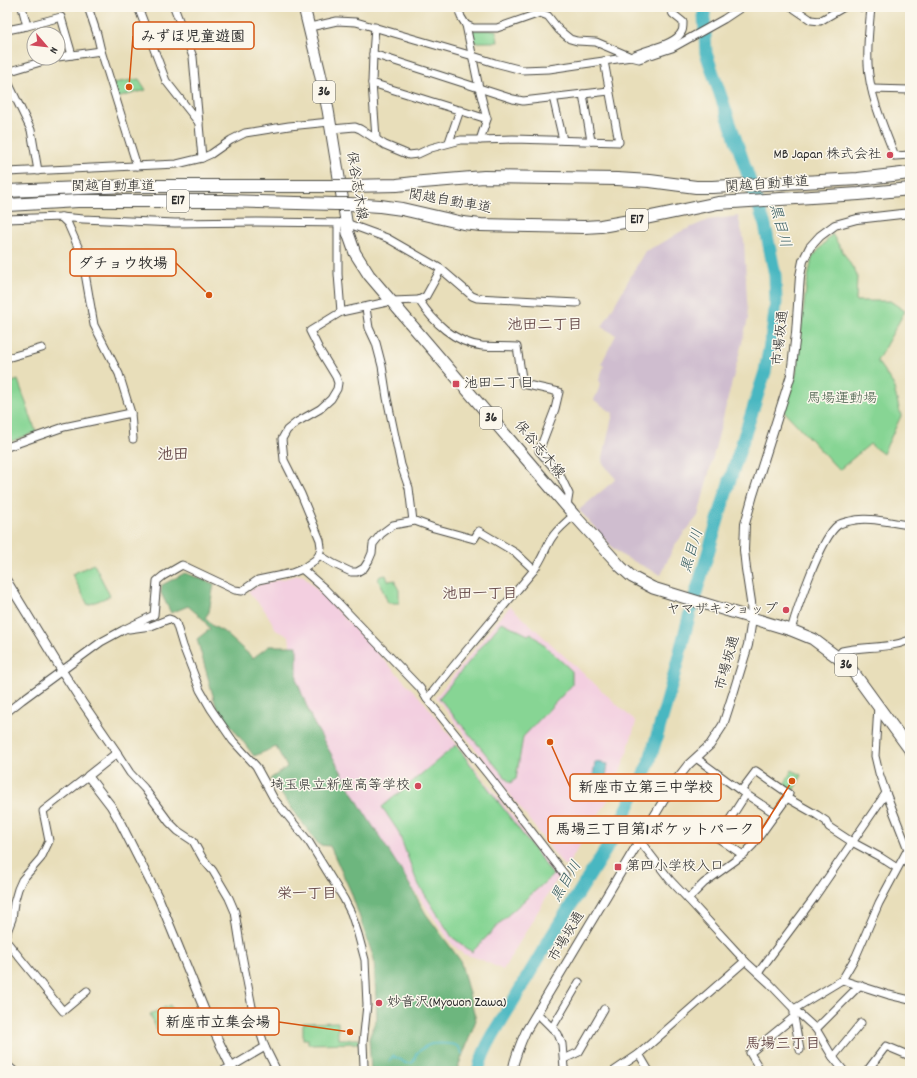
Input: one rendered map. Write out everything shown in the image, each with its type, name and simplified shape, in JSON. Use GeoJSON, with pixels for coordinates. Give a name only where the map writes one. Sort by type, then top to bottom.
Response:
{"type":"FeatureCollection","features":[{"type":"Feature","properties":{"kind":"highway","name":"関越自動車道"},"geometry":{"type":"LineString","coordinates":[[7,191],[129,186],[397,185],[484,177],[617,179],[650,181],[696,187],[730,187],[858,179],[910,173]]}},
{"type":"Feature","properties":{"kind":"highway","name":"関越自動車道"},"geometry":{"type":"LineString","coordinates":[[7,205],[78,201],[224,201],[349,204],[402,209],[463,223],[482,225],[584,227],[633,221],[718,203],[859,194],[910,189]]}},
{"type":"Feature","properties":{"kind":"main road","name":"保谷志木線"},"geometry":{"type":"LineString","coordinates":[[304,7],[310,27],[331,126],[342,223],[360,262],[369,275],[574,515],[626,572],[643,583],[671,594],[791,630],[814,639],[854,673],[910,750]]}},
{"type":"Feature","properties":{"kind":"street"},"geometry":{"type":"LineString","coordinates":[[22,7],[27,26],[61,17],[64,26]]}},
{"type":"Feature","properties":{"kind":"street"},"geometry":{"type":"LineString","coordinates":[[88,7],[137,166]]}},
{"type":"Feature","properties":{"kind":"street"},"geometry":{"type":"LineString","coordinates":[[138,7],[166,81],[200,123]]}},
{"type":"Feature","properties":{"kind":"street"},"geometry":{"type":"LineString","coordinates":[[175,7],[193,57],[202,158]]}},
{"type":"Feature","properties":{"kind":"street"},"geometry":{"type":"LineString","coordinates":[[458,7],[461,17],[466,25],[486,119],[480,140]]}},
{"type":"Feature","properties":{"kind":"street"},"geometry":{"type":"LineString","coordinates":[[310,27],[337,21],[356,22],[522,70],[549,69],[631,57],[637,53],[662,46],[670,42],[682,32],[683,22],[674,10],[669,7]]}},
{"type":"Feature","properties":{"kind":"street"},"geometry":{"type":"LineString","coordinates":[[466,25],[474,28],[497,28],[540,13],[548,16],[559,30],[570,39],[596,42],[639,59],[672,48],[742,7]]}},
{"type":"Feature","properties":{"kind":"street"},"geometry":{"type":"LineString","coordinates":[[792,7],[812,20],[820,21],[844,7]]}},
{"type":"Feature","properties":{"kind":"street"},"geometry":{"type":"LineString","coordinates":[[861,7],[871,8],[867,39],[868,66],[872,89],[885,132],[895,156],[910,156]]}},
{"type":"Feature","properties":{"kind":"street"},"geometry":{"type":"LineString","coordinates":[[7,30],[26,26]]}},
{"type":"Feature","properties":{"kind":"street"},"geometry":{"type":"LineString","coordinates":[[375,27],[372,82],[376,138]]}},
{"type":"Feature","properties":{"kind":"street"},"geometry":{"type":"LineString","coordinates":[[66,34],[72,55]]}},
{"type":"Feature","properties":{"kind":"street"},"geometry":{"type":"LineString","coordinates":[[66,56],[101,52]]}},
{"type":"Feature","properties":{"kind":"street"},"geometry":{"type":"LineString","coordinates":[[373,54],[523,101],[609,91]]}},
{"type":"Feature","properties":{"kind":"street"},"geometry":{"type":"LineString","coordinates":[[7,172],[177,164],[202,158],[211,154],[231,140],[245,133],[265,129],[331,126],[355,127],[376,138],[384,145],[409,155],[418,154],[449,142],[461,140],[513,139],[618,142],[604,61]]}},
{"type":"Feature","properties":{"kind":"street"},"geometry":{"type":"LineString","coordinates":[[7,72],[27,66]]}},
{"type":"Feature","properties":{"kind":"street"},"geometry":{"type":"LineString","coordinates":[[7,80],[31,130],[38,171]]}},
{"type":"Feature","properties":{"kind":"street"},"geometry":{"type":"LineString","coordinates":[[372,82],[486,119]]}},
{"type":"Feature","properties":{"kind":"street"},"geometry":{"type":"LineString","coordinates":[[872,89],[910,90]]}},
{"type":"Feature","properties":{"kind":"street"},"geometry":{"type":"LineString","coordinates":[[583,94],[591,141]]}},
{"type":"Feature","properties":{"kind":"street"},"geometry":{"type":"LineString","coordinates":[[553,98],[563,140]]}},
{"type":"Feature","properties":{"kind":"street"},"geometry":{"type":"LineString","coordinates":[[449,142],[460,110]]}},
{"type":"Feature","properties":{"kind":"street","name":"市場坂通"},"geometry":{"type":"LineString","coordinates":[[512,1071],[521,1043],[537,1013],[680,774],[710,745],[723,725],[748,645],[752,619],[744,550],[745,524],[790,375],[796,333],[800,276],[803,261],[810,247],[820,236],[835,225],[857,219],[910,213]]}},
{"type":"Feature","properties":{"kind":"street"},"geometry":{"type":"LineString","coordinates":[[61,217],[68,224],[82,256],[94,325],[118,374],[131,413],[133,439]]}},
{"type":"Feature","properties":{"kind":"street"},"geometry":{"type":"LineString","coordinates":[[7,219],[61,217],[175,222],[342,223],[387,238],[441,269],[467,292],[477,298],[577,303]]}},
{"type":"Feature","properties":{"kind":"street"},"geometry":{"type":"LineString","coordinates":[[341,312],[338,274],[342,223]]}},
{"type":"Feature","properties":{"kind":"street"},"geometry":{"type":"LineString","coordinates":[[7,712],[101,642],[154,615],[157,581],[182,565],[235,590],[242,591],[258,580],[292,573],[302,569],[315,560],[319,555],[321,547],[320,540],[301,494],[284,460],[282,439],[287,430],[297,422],[320,409],[331,399],[337,389],[338,383],[336,377],[318,349],[310,331],[341,312],[366,308],[392,301],[419,300],[426,296],[441,269]]}},
{"type":"Feature","properties":{"kind":"street"},"geometry":{"type":"LineString","coordinates":[[419,300],[438,324],[464,341],[482,346],[517,347],[523,384],[559,392],[555,409],[539,451],[560,476],[569,494],[567,506]]}},
{"type":"Feature","properties":{"kind":"street"},"geometry":{"type":"LineString","coordinates":[[366,308],[369,328],[376,344],[382,366],[386,398],[401,465],[409,488],[413,521]]}},
{"type":"Feature","properties":{"kind":"street"},"geometry":{"type":"LineString","coordinates":[[7,358],[42,348]]}},
{"type":"Feature","properties":{"kind":"street"},"geometry":{"type":"LineString","coordinates":[[7,447],[64,427],[131,413]]}},
{"type":"Feature","properties":{"kind":"street"},"geometry":{"type":"LineString","coordinates":[[427,699],[534,570],[556,532],[574,515]]}},
{"type":"Feature","properties":{"kind":"street"},"geometry":{"type":"LineString","coordinates":[[791,630],[797,609],[819,555],[830,535],[838,526],[849,521],[866,519],[910,525]]}},
{"type":"Feature","properties":{"kind":"street"},"geometry":{"type":"LineString","coordinates":[[319,555],[351,572],[357,572],[364,568],[369,560],[373,544],[381,534],[393,525],[415,521],[474,539],[479,531],[516,553],[534,570]]}},
{"type":"Feature","properties":{"kind":"street"},"geometry":{"type":"LineString","coordinates":[[302,569],[325,590],[420,688],[427,699],[489,776],[565,875]]}},
{"type":"Feature","properties":{"kind":"street"},"geometry":{"type":"LineString","coordinates":[[7,581],[62,671],[130,773],[144,788],[169,822],[178,831],[193,841],[229,898],[235,912],[252,1007],[266,1047],[277,1071]]}},
{"type":"Feature","properties":{"kind":"street"},"geometry":{"type":"LineString","coordinates":[[122,630],[151,626],[169,619],[176,623],[200,690],[211,709],[233,741],[256,766],[274,799],[309,842],[344,899],[351,912],[365,960],[367,1005],[363,1043],[365,1071]]}},
{"type":"Feature","properties":{"kind":"street"},"geometry":{"type":"LineString","coordinates":[[837,657],[842,651],[893,646],[910,640]]}},
{"type":"Feature","properties":{"kind":"street"},"geometry":{"type":"LineString","coordinates":[[794,1009],[842,980],[856,956],[879,904],[908,846],[886,793],[875,756],[878,706]]}},
{"type":"Feature","properties":{"kind":"street"},"geometry":{"type":"LineString","coordinates":[[7,932],[12,919],[14,903],[22,880],[41,858],[49,841],[43,811],[117,753]]}},
{"type":"Feature","properties":{"kind":"street"},"geometry":{"type":"LineString","coordinates":[[696,758],[776,814]]}},
{"type":"Feature","properties":{"kind":"street"},"geometry":{"type":"LineString","coordinates":[[688,899],[704,883],[743,856],[753,845],[787,798],[789,794],[756,770],[718,838],[743,856]]}},
{"type":"Feature","properties":{"kind":"street"},"geometry":{"type":"LineString","coordinates":[[88,776],[119,820],[159,899],[209,1021],[232,1069]]}},
{"type":"Feature","properties":{"kind":"street"},"geometry":{"type":"LineString","coordinates":[[758,973],[814,898],[886,793]]}},
{"type":"Feature","properties":{"kind":"street"},"geometry":{"type":"LineString","coordinates":[[787,798],[818,815],[826,821],[829,827],[897,868]]}},
{"type":"Feature","properties":{"kind":"street"},"geometry":{"type":"LineString","coordinates":[[640,841],[670,880],[745,961],[816,1029],[833,1057],[844,1071]]}},
{"type":"Feature","properties":{"kind":"street"},"geometry":{"type":"LineString","coordinates":[[7,942],[63,1011],[87,991]]}},
{"type":"Feature","properties":{"kind":"street"},"geometry":{"type":"LineString","coordinates":[[614,1071],[639,1054],[745,961]]}},
{"type":"Feature","properties":{"kind":"street"},"geometry":{"type":"LineString","coordinates":[[842,980],[910,1000]]}},
{"type":"Feature","properties":{"kind":"street"},"geometry":{"type":"LineString","coordinates":[[552,1028],[580,982]]}},
{"type":"Feature","properties":{"kind":"street"},"geometry":{"type":"LineString","coordinates":[[816,1029],[860,985]]}},
{"type":"Feature","properties":{"kind":"street"},"geometry":{"type":"LineString","coordinates":[[564,1059],[579,1052],[604,1009]]}},
{"type":"Feature","properties":{"kind":"street"},"geometry":{"type":"LineString","coordinates":[[794,1009],[800,1050]]}},
{"type":"Feature","properties":{"kind":"street"},"geometry":{"type":"LineString","coordinates":[[537,1013],[558,1034],[562,1044],[566,1071]]}},
{"type":"Feature","properties":{"kind":"street"},"geometry":{"type":"LineString","coordinates":[[761,1071],[750,1054],[794,1017]]}},
{"type":"Feature","properties":{"kind":"street"},"geometry":{"type":"LineString","coordinates":[[833,1057],[861,1023]]}},
{"type":"Feature","properties":{"kind":"street"},"geometry":{"type":"LineString","coordinates":[[867,1071],[886,1046],[910,1056]]}},
{"type":"Feature","properties":{"kind":"street"},"geometry":{"type":"LineString","coordinates":[[222,1071],[232,1069],[266,1047]]}},
{"type":"Feature","properties":{"kind":"street"},"geometry":{"type":"LineString","coordinates":[[639,1054],[649,1071]]}},
{"type":"Feature","properties":{"kind":"street"},"geometry":{"type":"LineString","coordinates":[[7,1065],[14,1071]]}},
{"type":"Feature","properties":{"kind":"shaded area"},"geometry":{"type":"Polygon","coordinates":[[[738,216],[744,241],[748,319],[698,516],[674,546],[661,575],[623,556],[613,548],[579,510],[616,479],[602,462],[613,413],[594,400],[601,384],[599,380],[604,366],[601,364],[616,335],[602,327],[645,251],[680,232],[708,220],[738,216]]]}},
{"type":"Feature","properties":{"kind":"shaded area","name":"埼玉県立新座高等学校"},"geometry":{"type":"Polygon","coordinates":[[[299,575],[304,576],[425,703],[559,876],[503,970],[480,959],[463,954],[451,943],[380,841],[300,699],[293,668],[289,636],[277,631],[266,612],[248,591],[261,584],[299,575]]]}},
{"type":"Feature","properties":{"kind":"shaded area"},"geometry":{"type":"Polygon","coordinates":[[[510,606],[636,722],[624,762],[608,800],[567,866],[564,866],[436,697],[510,606]]]}},
{"type":"Feature","properties":{"kind":"green space"},"geometry":{"type":"Polygon","coordinates":[[[471,30],[496,30],[498,42],[473,42],[471,30]]]}},
{"type":"Feature","properties":{"kind":"green space"},"geometry":{"type":"Polygon","coordinates":[[[139,79],[146,90],[117,98],[113,83],[139,79]]]}},
{"type":"Feature","properties":{"kind":"green space","name":"馬場運動場"},"geometry":{"type":"Polygon","coordinates":[[[832,234],[857,275],[856,301],[890,301],[905,311],[877,361],[893,384],[901,416],[883,454],[870,444],[839,470],[784,411],[796,374],[806,288],[812,258],[832,234]]]}},
{"type":"Feature","properties":{"kind":"green space"},"geometry":{"type":"Polygon","coordinates":[[[18,380],[36,432],[7,443],[7,384],[18,380]]]}},
{"type":"Feature","properties":{"kind":"green space"},"geometry":{"type":"Polygon","coordinates":[[[94,564],[110,596],[88,605],[72,574],[94,564]]]}},
{"type":"Feature","properties":{"kind":"green space"},"geometry":{"type":"Polygon","coordinates":[[[185,573],[214,584],[209,612],[205,618],[213,626],[224,632],[253,658],[269,646],[297,646],[297,681],[312,720],[362,809],[404,875],[426,914],[460,960],[476,1020],[458,1067],[458,1071],[371,1071],[369,1038],[377,1018],[374,959],[351,892],[330,846],[319,845],[270,779],[287,767],[276,747],[254,756],[216,706],[197,639],[210,629],[203,619],[188,606],[171,613],[161,593],[162,585],[185,573]]]}},
{"type":"Feature","properties":{"kind":"green space"},"geometry":{"type":"Polygon","coordinates":[[[386,575],[388,581],[396,580],[395,583],[399,590],[399,603],[388,603],[378,579],[380,576],[386,575]]]}},
{"type":"Feature","properties":{"kind":"green space"},"geometry":{"type":"Polygon","coordinates":[[[502,622],[528,635],[531,633],[572,671],[572,685],[523,737],[516,779],[510,783],[439,698],[502,622]]]}},
{"type":"Feature","properties":{"kind":"green space"},"geometry":{"type":"Polygon","coordinates":[[[456,745],[553,875],[509,914],[472,952],[452,937],[417,882],[398,831],[382,807],[456,745]]]}},
{"type":"Feature","properties":{"kind":"green space"},"geometry":{"type":"Polygon","coordinates":[[[792,770],[802,775],[792,793],[783,787],[792,770]]]}},
{"type":"Feature","properties":{"kind":"green space"},"geometry":{"type":"Polygon","coordinates":[[[170,1005],[178,1022],[157,1031],[150,1014],[170,1005]]]}},
{"type":"Feature","properties":{"kind":"green space"},"geometry":{"type":"Polygon","coordinates":[[[338,1022],[338,1039],[359,1039],[360,1043],[308,1044],[308,1039],[303,1039],[303,1023],[338,1022]]]}},
{"type":"Feature","properties":{"kind":"water"},"geometry":{"type":"Polygon","coordinates":[[[595,762],[608,764],[604,790],[591,788],[595,762]]]}},
{"type":"Feature","properties":{"kind":"waterway","name":"黒目川"},"geometry":{"type":"LineString","coordinates":[[478,1071],[484,1053],[493,1035],[551,937],[610,843],[649,763],[690,613],[729,483],[765,372],[776,302],[775,275],[765,225],[706,53],[705,7]]}},
{"type":"Feature","properties":{"kind":"waterway"},"geometry":{"type":"LineString","coordinates":[[389,1061],[393,1056],[405,1063],[412,1063],[416,1054],[427,1046],[434,1044],[455,1045],[459,1048],[462,1054]]}},
{"type":"Feature","properties":{"kind":"place","name":"みずほ児童遊園"},"geometry":{"type":"Point","coordinates":[129,87]}},
{"type":"Feature","properties":{"kind":"place","name":"MB Japan 株式会社"},"geometry":{"type":"Point","coordinates":[890,155]}},
{"type":"Feature","properties":{"kind":"place","name":"ダチョウ牧場"},"geometry":{"type":"Point","coordinates":[209,295]}},
{"type":"Feature","properties":{"kind":"place","name":"池田二丁目"},"geometry":{"type":"Point","coordinates":[456,384]}},
{"type":"Feature","properties":{"kind":"place","name":"ヤマザキショップ"},"geometry":{"type":"Point","coordinates":[786,610]}},
{"type":"Feature","properties":{"kind":"place","name":"新座市立第三中学校"},"geometry":{"type":"Point","coordinates":[550,742]}},
{"type":"Feature","properties":{"kind":"place","name":"馬場三丁目第1ポケットパーク"},"geometry":{"type":"Point","coordinates":[792,781]}},
{"type":"Feature","properties":{"kind":"place","name":"埼玉県立新座高等学校"},"geometry":{"type":"Point","coordinates":[418,786]}},
{"type":"Feature","properties":{"kind":"place","name":"第四小学校入口"},"geometry":{"type":"Point","coordinates":[618,867]}},
{"type":"Feature","properties":{"kind":"place","name":"妙音沢(Myouon Zawa)"},"geometry":{"type":"Point","coordinates":[379,1003]}},
{"type":"Feature","properties":{"kind":"place","name":"新座市立集会場"},"geometry":{"type":"Point","coordinates":[350,1032]}},
{"type":"Feature","properties":{"kind":"district","name":"池田二丁目"},"geometry":{"type":"Point","coordinates":[545,326]}},
{"type":"Feature","properties":{"kind":"district","name":"池田"},"geometry":{"type":"Point","coordinates":[173,455]}},
{"type":"Feature","properties":{"kind":"district","name":"池田一丁目"},"geometry":{"type":"Point","coordinates":[480,595]}},
{"type":"Feature","properties":{"kind":"district","name":"栄一丁目"},"geometry":{"type":"Point","coordinates":[307,895]}},
{"type":"Feature","properties":{"kind":"district","name":"馬場三丁目"},"geometry":{"type":"Point","coordinates":[783,1045]}}]}
